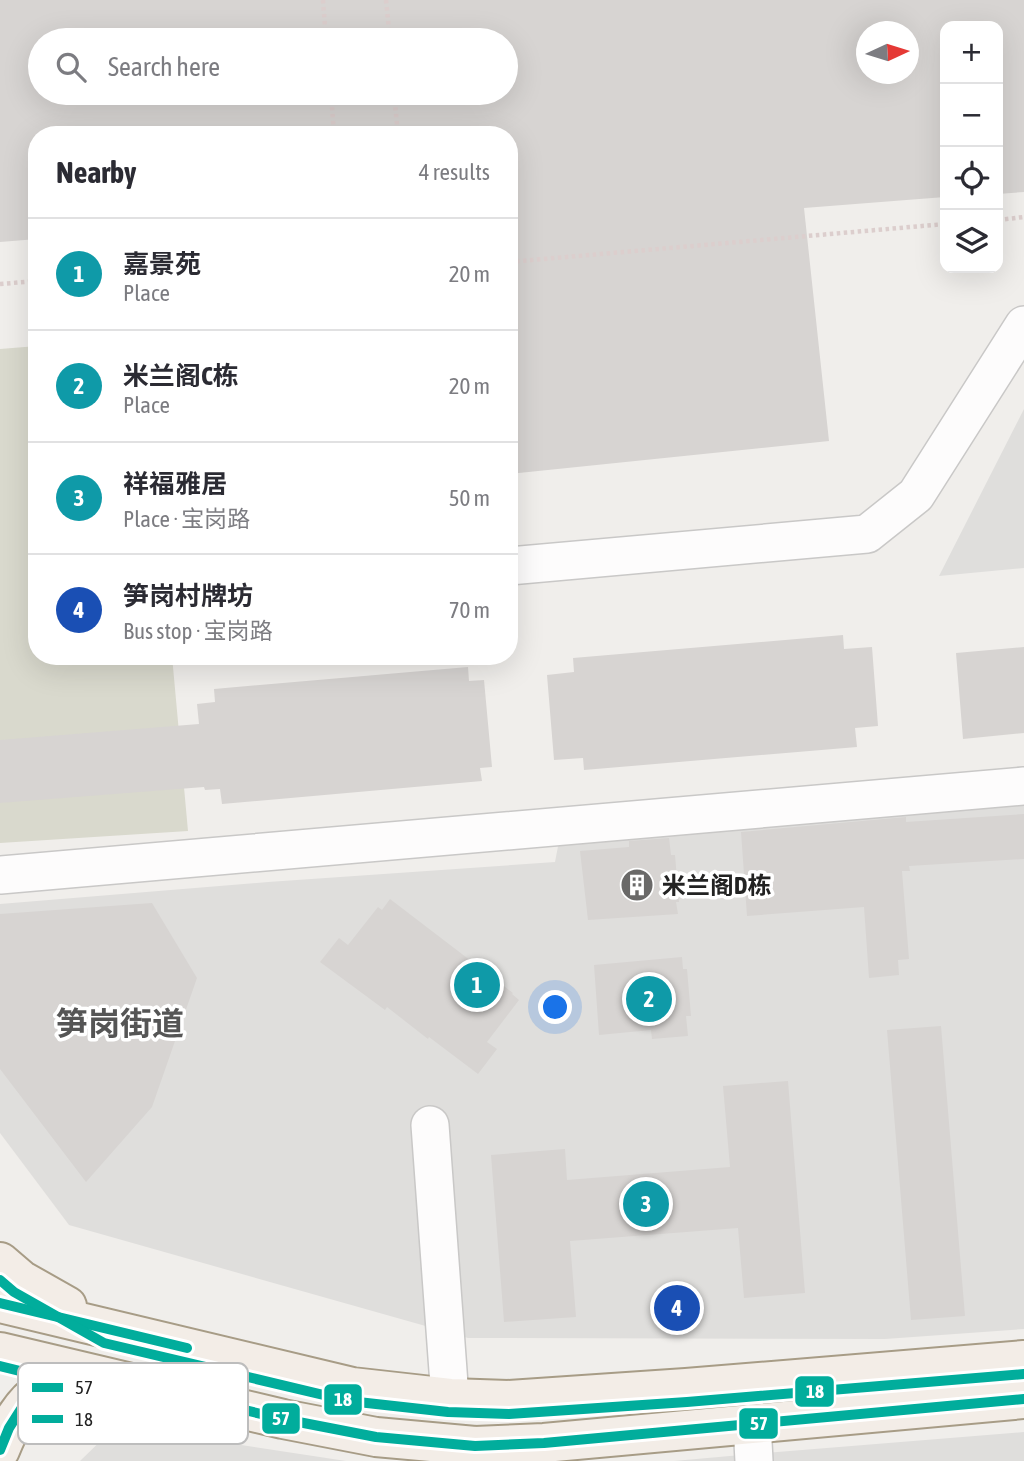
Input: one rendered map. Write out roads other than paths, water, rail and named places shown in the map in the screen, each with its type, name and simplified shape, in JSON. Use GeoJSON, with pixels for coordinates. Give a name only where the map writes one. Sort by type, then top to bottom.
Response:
{"type":"FeatureCollection","features":[{"type":"Feature","properties":{"kind":"main road"},"geometry":{"type":"LineString","coordinates":[[0,1262],[21,1280],[108,1330]]}},
{"type":"Feature","properties":{"kind":"main road"},"geometry":{"type":"LineString","coordinates":[[0,1303],[352,1387],[450,1398],[522,1399],[1024,1360]]}},
{"type":"Feature","properties":{"kind":"main road"},"geometry":{"type":"LineString","coordinates":[[0,1352],[45,1363]]}},
{"type":"Feature","properties":{"kind":"main road"},"geometry":{"type":"LineString","coordinates":[[248,1411],[376,1437],[475,1453],[544,1443],[1024,1399]]}},
{"type":"Feature","properties":{"kind":"main road"},"geometry":{"type":"LineString","coordinates":[[0,1450],[18,1414]]}},
{"type":"Feature","properties":{"kind":"street"},"geometry":{"type":"LineString","coordinates":[[518,565],[867,534],[916,495],[1024,326]]}},
{"type":"Feature","properties":{"kind":"street"},"geometry":{"type":"LineString","coordinates":[[0,875],[1024,786]]}},
{"type":"Feature","properties":{"kind":"street"},"geometry":{"type":"LineString","coordinates":[[430,1125],[450,1398]]}},
{"type":"Feature","properties":{"kind":"street"},"geometry":{"type":"LineString","coordinates":[[752,1423],[754,1461]]}},
{"type":"Feature","properties":{"kind":"place","name":"米兰阁D栋"},"geometry":{"type":"Point","coordinates":[637,885]}},
{"type":"Feature","properties":{"kind":"place","name":"嘉景苑"},"geometry":{"type":"Point","coordinates":[477,985]}},
{"type":"Feature","properties":{"kind":"place","name":"米兰阁C栋"},"geometry":{"type":"Point","coordinates":[649,999]}},
{"type":"Feature","properties":{"kind":"place","name":"祥福雅居"},"geometry":{"type":"Point","coordinates":[646,1204]}},
{"type":"Feature","properties":{"kind":"place","name":"笋岗村牌坊"},"geometry":{"type":"Point","coordinates":[677,1308]}},
{"type":"Feature","properties":{"kind":"district","name":"笋岗街道"},"geometry":{"type":"Point","coordinates":[120,1023]}}]}
